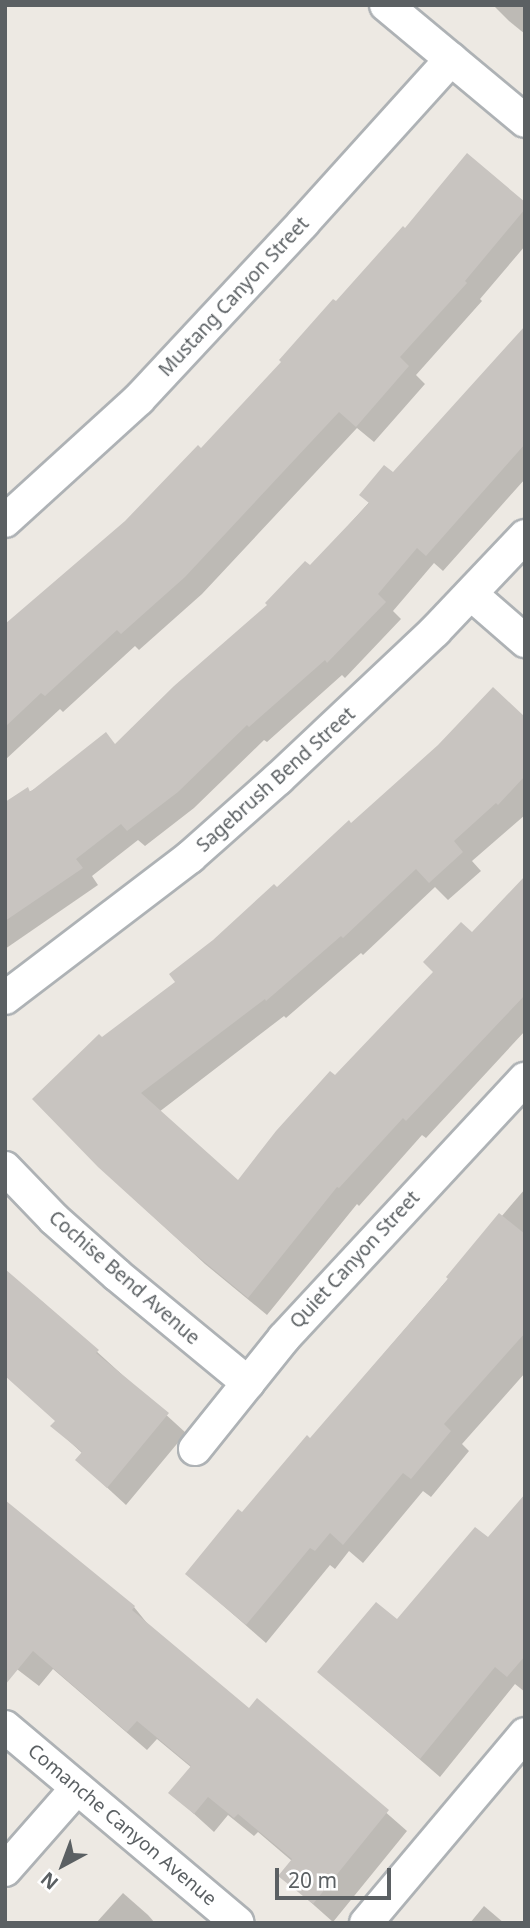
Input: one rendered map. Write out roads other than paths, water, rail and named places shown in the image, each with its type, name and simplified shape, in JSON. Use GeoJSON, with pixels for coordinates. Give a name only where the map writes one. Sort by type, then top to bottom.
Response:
{"type":"FeatureCollection","features":[{"type":"Feature","properties":{"kind":"street"},"geometry":{"type":"LineString","coordinates":[[386,5],[525,121]]}},
{"type":"Feature","properties":{"kind":"street","name":"Mustang Canyon Street"},"geometry":{"type":"LineString","coordinates":[[5,522],[139,398],[294,233],[451,59]]}},
{"type":"Feature","properties":{"kind":"street","name":"Sagebrush Bend Street"},"geometry":{"type":"LineString","coordinates":[[5,998],[190,857],[356,707],[471,594],[525,536]]}},
{"type":"Feature","properties":{"kind":"street"},"geometry":{"type":"LineString","coordinates":[[471,594],[525,641]]}},
{"type":"Feature","properties":{"kind":"street","name":"Quiet Canyon Street"},"geometry":{"type":"LineString","coordinates":[[195,1449],[284,1338],[525,1079]]}},
{"type":"Feature","properties":{"kind":"street","name":"Cochise Bend Avenue"},"geometry":{"type":"LineString","coordinates":[[5,1168],[54,1219],[117,1275],[248,1383]]}},
{"type":"Feature","properties":{"kind":"street","name":"Comanche Canyon Avenue"},"geometry":{"type":"LineString","coordinates":[[5,1727],[238,1923]]}},
{"type":"Feature","properties":{"kind":"street"},"geometry":{"type":"LineString","coordinates":[[366,1923],[525,1734]]}},
{"type":"Feature","properties":{"kind":"street"},"geometry":{"type":"LineString","coordinates":[[5,1870],[77,1788]]}}]}
